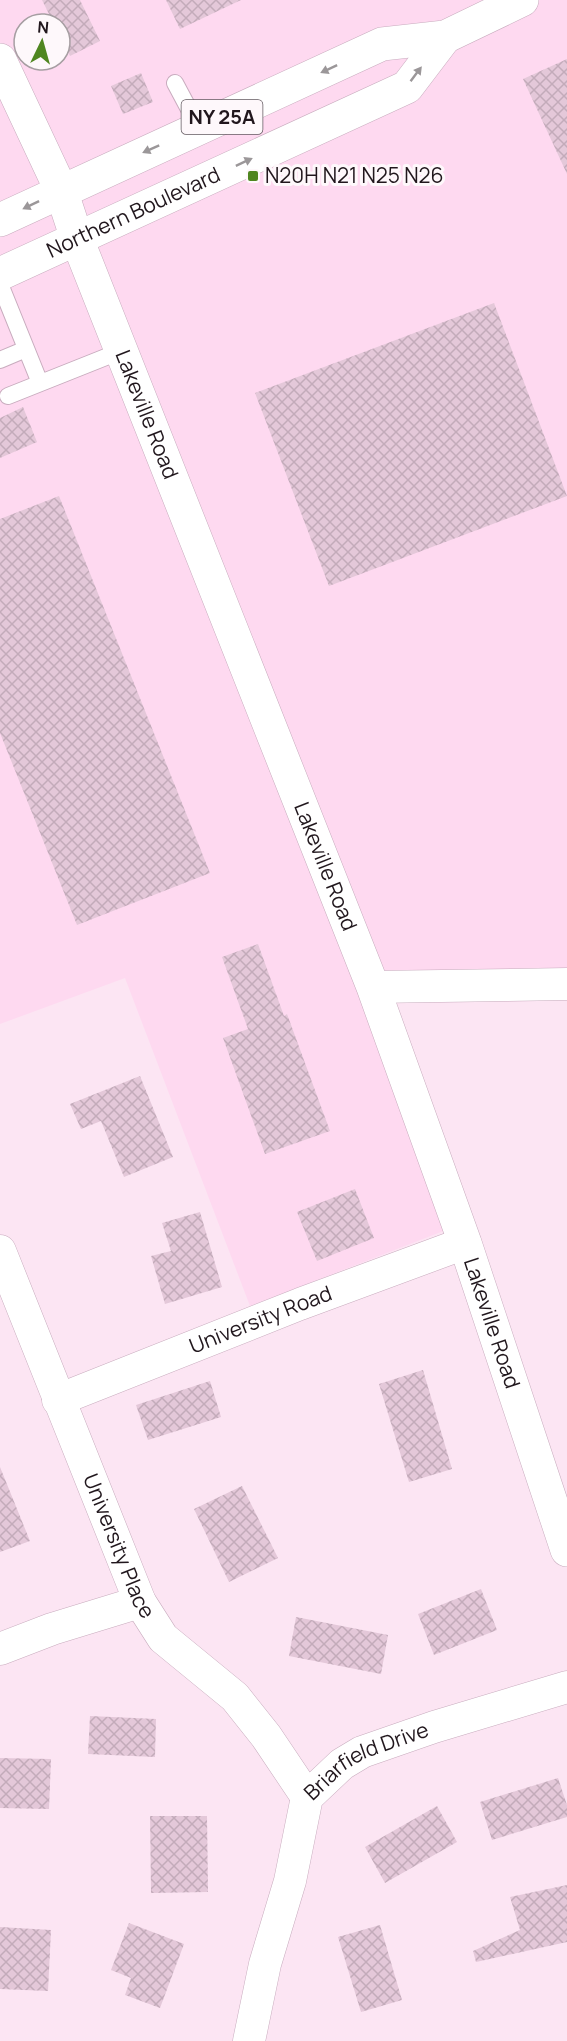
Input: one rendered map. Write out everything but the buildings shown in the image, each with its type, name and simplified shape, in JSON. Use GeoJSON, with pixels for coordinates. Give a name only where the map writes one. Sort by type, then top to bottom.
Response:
{"type":"FeatureCollection","features":[{"type":"Feature","properties":{"kind":"main road","name":"Northern Boulevard"},"geometry":{"type":"LineString","coordinates":[[0,220],[382,44],[445,37],[522,0]]}},
{"type":"Feature","properties":{"kind":"main road","name":"Northern Boulevard"},"geometry":{"type":"LineString","coordinates":[[0,274],[407,87],[445,37]]}},
{"type":"Feature","properties":{"kind":"main road","name":"Lakeville Road"},"geometry":{"type":"LineString","coordinates":[[2,72],[61,190],[77,239],[374,987],[465,1243],[567,1550]]}},
{"type":"Feature","properties":{"kind":"street"},"geometry":{"type":"LineString","coordinates":[[374,987],[567,984]]}},
{"type":"Feature","properties":{"kind":"street","name":"University Road"},"geometry":{"type":"LineString","coordinates":[[58,1400],[291,1308],[465,1243]]}},
{"type":"Feature","properties":{"kind":"street","name":"University Place"},"geometry":{"type":"LineString","coordinates":[[0,1251],[140,1602],[164,1638],[235,1697],[266,1736],[307,1797]]}},
{"type":"Feature","properties":{"kind":"street"},"geometry":{"type":"LineString","coordinates":[[0,1649],[52,1629],[140,1602]]}},
{"type":"Feature","properties":{"kind":"street","name":"Briarfield Drive"},"geometry":{"type":"LineString","coordinates":[[249,2041],[265,1964],[290,1881],[307,1797],[342,1764],[362,1752],[434,1727],[567,1688]]}},
{"type":"Feature","properties":{"kind":"lane"},"geometry":{"type":"LineString","coordinates":[[175,83],[199,128]]}},
{"type":"Feature","properties":{"kind":"lane"},"geometry":{"type":"LineString","coordinates":[[0,284],[7,321],[26,348],[40,383]]}},
{"type":"Feature","properties":{"kind":"lane"},"geometry":{"type":"LineString","coordinates":[[0,360],[26,348]]}},
{"type":"Feature","properties":{"kind":"lane"},"geometry":{"type":"LineString","coordinates":[[8,396],[121,351]]}},
{"type":"Feature","properties":{"kind":"shaded area"},"geometry":{"type":"Polygon","coordinates":[[[0,0],[567,0],[567,985],[374,987],[459,1225],[250,1306],[125,978],[0,1024],[0,0]]]}},
{"type":"Feature","properties":{"kind":"place","name":"N20H N21 N25 N26"},"geometry":{"type":"Point","coordinates":[253,176]}}]}
